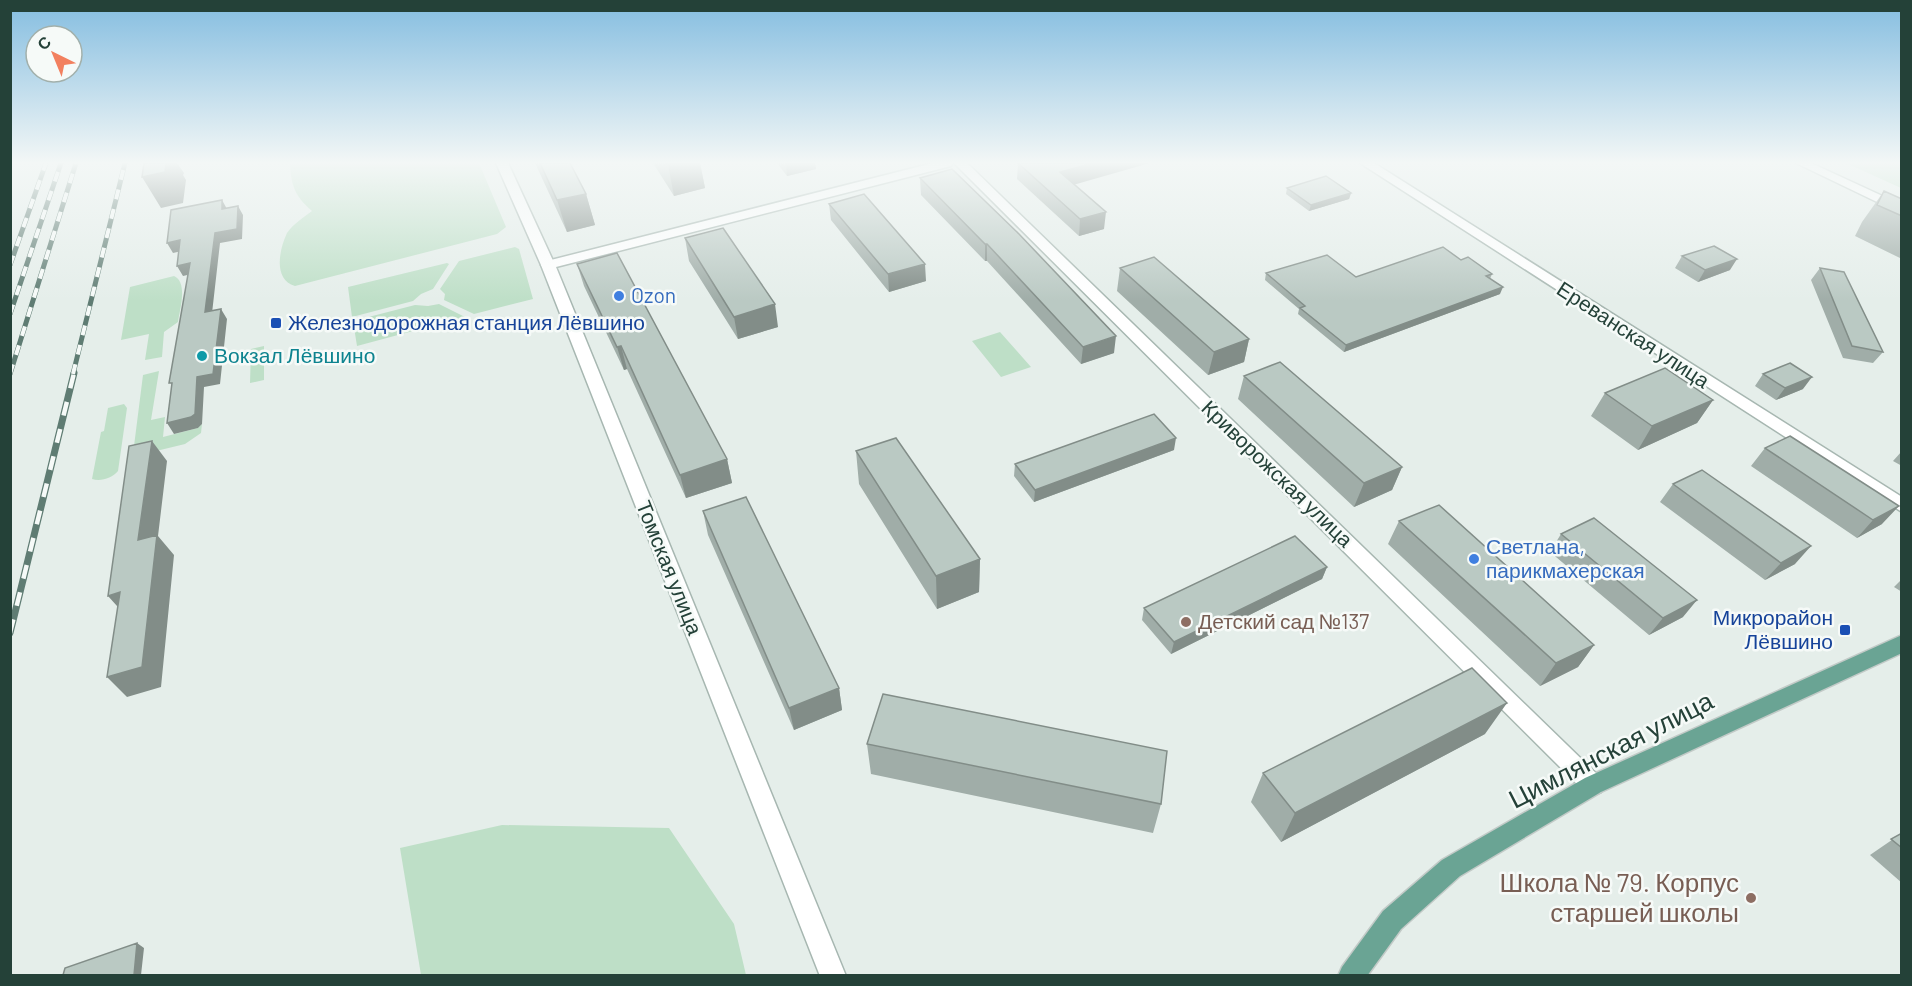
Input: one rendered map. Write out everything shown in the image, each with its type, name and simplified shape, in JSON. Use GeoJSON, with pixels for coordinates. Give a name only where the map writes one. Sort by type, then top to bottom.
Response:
{"type":"FeatureCollection","features":[{"type":"Feature","properties":{"kind":"main road","name":"Цимлянская улица"},"geometry":{"type":"LineString","coordinates":[[1352,975],[1392,920],[1450,868],[1593,785],[1902,643]]}},
{"type":"Feature","properties":{"kind":"street","name":"Томская улица"},"geometry":{"type":"LineString","coordinates":[[523,209],[548,265],[833,975]]}},
{"type":"Feature","properties":{"kind":"street"},"geometry":{"type":"LineString","coordinates":[[548,265],[767,209]]}},
{"type":"Feature","properties":{"kind":"street","name":"Криворожская улица"},"geometry":{"type":"LineString","coordinates":[[1007,209],[1593,785]]}},
{"type":"Feature","properties":{"kind":"street","name":"Ереванская улица"},"geometry":{"type":"LineString","coordinates":[[1438,209],[1902,506]]}},
{"type":"Feature","properties":{"kind":"green space"},"geometry":{"type":"Polygon","coordinates":[[[310,209],[498,209],[506,227],[497,234],[295,286],[283,278],[280,256],[289,230],[312,211],[310,209]]]}},
{"type":"Feature","properties":{"kind":"green space"},"geometry":{"type":"Polygon","coordinates":[[[515,247],[519,249],[533,299],[474,314],[444,300],[445,294],[440,289],[459,261],[515,247]]]}},
{"type":"Feature","properties":{"kind":"green space"},"geometry":{"type":"Polygon","coordinates":[[[449,264],[433,289],[421,294],[413,301],[352,317],[348,287],[449,264]]]}},
{"type":"Feature","properties":{"kind":"green space"},"geometry":{"type":"Polygon","coordinates":[[[174,276],[181,284],[182,290],[178,322],[164,332],[162,357],[145,360],[149,334],[121,340],[130,287],[174,276]]]}},
{"type":"Feature","properties":{"kind":"green space"},"geometry":{"type":"Polygon","coordinates":[[[439,304],[465,317],[357,346],[353,321],[415,305],[439,304]]]}},
{"type":"Feature","properties":{"kind":"green space"},"geometry":{"type":"Polygon","coordinates":[[[1000,332],[1031,367],[1001,377],[972,341],[1000,332]]]}},
{"type":"Feature","properties":{"kind":"green space"},"geometry":{"type":"Polygon","coordinates":[[[264,346],[264,380],[250,383],[251,349],[264,346]]]}},
{"type":"Feature","properties":{"kind":"green space"},"geometry":{"type":"Polygon","coordinates":[[[159,371],[151,420],[165,417],[163,437],[198,428],[202,424],[201,433],[185,444],[152,452],[134,446],[143,375],[159,371]]]}},
{"type":"Feature","properties":{"kind":"green space"},"geometry":{"type":"Polygon","coordinates":[[[124,404],[127,408],[118,471],[106,479],[92,479],[108,408],[124,404]]]}},
{"type":"Feature","properties":{"kind":"green space"},"geometry":{"type":"Polygon","coordinates":[[[502,825],[669,828],[734,924],[746,975],[421,975],[400,848],[502,825]]]}},
{"type":"Feature","properties":{"kind":"building"},"geometry":{"type":"Polygon","coordinates":[[[238,209],[237,229],[215,233],[205,312],[221,309],[213,374],[197,377],[195,414],[167,423],[172,383],[169,383],[190,263],[177,266],[180,240],[167,243],[171,210],[238,209]]]}},
{"type":"Feature","properties":{"kind":"building"},"geometry":{"type":"Polygon","coordinates":[[[833,209],[877,209],[925,264],[888,274],[833,209]]]}},
{"type":"Feature","properties":{"kind":"building"},"geometry":{"type":"Polygon","coordinates":[[[951,209],[993,209],[1116,336],[1083,347],[951,209]]]}},
{"type":"Feature","properties":{"kind":"building"},"geometry":{"type":"Polygon","coordinates":[[[1069,209],[1103,209],[1106,212],[1080,219],[1069,209]]]}},
{"type":"Feature","properties":{"kind":"building"},"geometry":{"type":"Polygon","coordinates":[[[1886,209],[1902,209],[1902,216],[1886,209]]]}},
{"type":"Feature","properties":{"kind":"building"},"geometry":{"type":"Polygon","coordinates":[[[723,228],[775,304],[734,317],[685,238],[723,228]]]}},
{"type":"Feature","properties":{"kind":"building"},"geometry":{"type":"Polygon","coordinates":[[[1714,246],[1737,259],[1705,270],[1682,256],[1714,246]]]}},
{"type":"Feature","properties":{"kind":"building"},"geometry":{"type":"Polygon","coordinates":[[[1443,247],[1461,260],[1468,257],[1492,274],[1486,276],[1503,287],[1346,345],[1300,308],[1305,306],[1266,273],[1327,255],[1356,277],[1443,247]]]}},
{"type":"Feature","properties":{"kind":"building"},"geometry":{"type":"Polygon","coordinates":[[[617,253],[727,459],[680,475],[621,346],[617,347],[577,264],[617,253]]]}},
{"type":"Feature","properties":{"kind":"building"},"geometry":{"type":"Polygon","coordinates":[[[1154,257],[1249,339],[1214,352],[1120,268],[1154,257]]]}},
{"type":"Feature","properties":{"kind":"building"},"geometry":{"type":"Polygon","coordinates":[[[1820,268],[1844,272],[1883,352],[1852,346],[1820,268]]]}},
{"type":"Feature","properties":{"kind":"building"},"geometry":{"type":"Polygon","coordinates":[[[1280,362],[1402,467],[1364,483],[1244,376],[1280,362]]]}},
{"type":"Feature","properties":{"kind":"building"},"geometry":{"type":"Polygon","coordinates":[[[1790,363],[1812,377],[1785,388],[1763,374],[1790,363]]]}},
{"type":"Feature","properties":{"kind":"building"},"geometry":{"type":"Polygon","coordinates":[[[1665,368],[1713,400],[1652,426],[1605,393],[1665,368]]]}},
{"type":"Feature","properties":{"kind":"building"},"geometry":{"type":"Polygon","coordinates":[[[1154,414],[1176,438],[1035,490],[1015,464],[1154,414]]]}},
{"type":"Feature","properties":{"kind":"building"},"geometry":{"type":"Polygon","coordinates":[[[1790,436],[1899,506],[1873,520],[1765,448],[1790,436]]]}},
{"type":"Feature","properties":{"kind":"building"},"geometry":{"type":"Polygon","coordinates":[[[896,438],[980,559],[936,576],[856,451],[896,438]]]}},
{"type":"Feature","properties":{"kind":"building"},"geometry":{"type":"Polygon","coordinates":[[[152,441],[138,540],[157,535],[142,667],[107,677],[120,592],[108,596],[129,446],[152,441]]]}},
{"type":"Feature","properties":{"kind":"building"},"geometry":{"type":"Polygon","coordinates":[[[1702,470],[1811,546],[1781,563],[1673,484],[1702,470]]]}},
{"type":"Feature","properties":{"kind":"building"},"geometry":{"type":"Polygon","coordinates":[[[746,497],[839,688],[789,708],[703,511],[746,497]]]}},
{"type":"Feature","properties":{"kind":"building"},"geometry":{"type":"Polygon","coordinates":[[[1439,505],[1594,645],[1556,663],[1399,521],[1439,505]]]}},
{"type":"Feature","properties":{"kind":"building"},"geometry":{"type":"Polygon","coordinates":[[[1594,518],[1697,600],[1663,618],[1561,534],[1594,518]]]}},
{"type":"Feature","properties":{"kind":"building"},"geometry":{"type":"Polygon","coordinates":[[[1295,536],[1327,567],[1174,642],[1144,608],[1295,536]]]}},
{"type":"Feature","properties":{"kind":"building"},"geometry":{"type":"Polygon","coordinates":[[[1472,668],[1507,703],[1295,813],[1263,773],[1472,668]]]}},
{"type":"Feature","properties":{"kind":"building"},"geometry":{"type":"Polygon","coordinates":[[[883,694],[1167,751],[1161,804],[867,744],[883,694]]]}},
{"type":"Feature","properties":{"kind":"building"},"geometry":{"type":"Polygon","coordinates":[[[1902,833],[1902,848],[1891,839],[1902,833]]]}},
{"type":"Feature","properties":{"kind":"building"},"geometry":{"type":"Polygon","coordinates":[[[137,943],[134,975],[63,975],[65,968],[137,943]]]}},
{"type":"Feature","properties":{"kind":"railway"},"geometry":{"type":"LineString","coordinates":[[10,265],[30,209]]}},
{"type":"Feature","properties":{"kind":"railway"},"geometry":{"type":"LineString","coordinates":[[10,314],[45,209]]}},
{"type":"Feature","properties":{"kind":"railway"},"geometry":{"type":"LineString","coordinates":[[10,374],[62,209]]}},
{"type":"Feature","properties":{"kind":"railway"},"geometry":{"type":"LineString","coordinates":[[73,374],[114,209]]}},
{"type":"Feature","properties":{"kind":"railway"},"geometry":{"type":"LineString","coordinates":[[10,633],[74,373]]}},
{"type":"Feature","properties":{"kind":"place","name":"Ozon"},"geometry":{"type":"Point","coordinates":[619,296]}},
{"type":"Feature","properties":{"kind":"place","name":"Железнодорожная станция Лёвшино"},"geometry":{"type":"Point","coordinates":[276,323]}},
{"type":"Feature","properties":{"kind":"place","name":"Вокзал Лёвшино"},"geometry":{"type":"Point","coordinates":[202,356]}},
{"type":"Feature","properties":{"kind":"place","name":"Светлана, парикмахерская"},"geometry":{"type":"Point","coordinates":[1474,559]}},
{"type":"Feature","properties":{"kind":"place","name":"Детский сад №137"},"geometry":{"type":"Point","coordinates":[1186,622]}},
{"type":"Feature","properties":{"kind":"place","name":"Микрорайон Лёвшино"},"geometry":{"type":"Point","coordinates":[1845,630]}},
{"type":"Feature","properties":{"kind":"place","name":"Школа № 79. Корпус старшей школы"},"geometry":{"type":"Point","coordinates":[1751,898]}}]}
